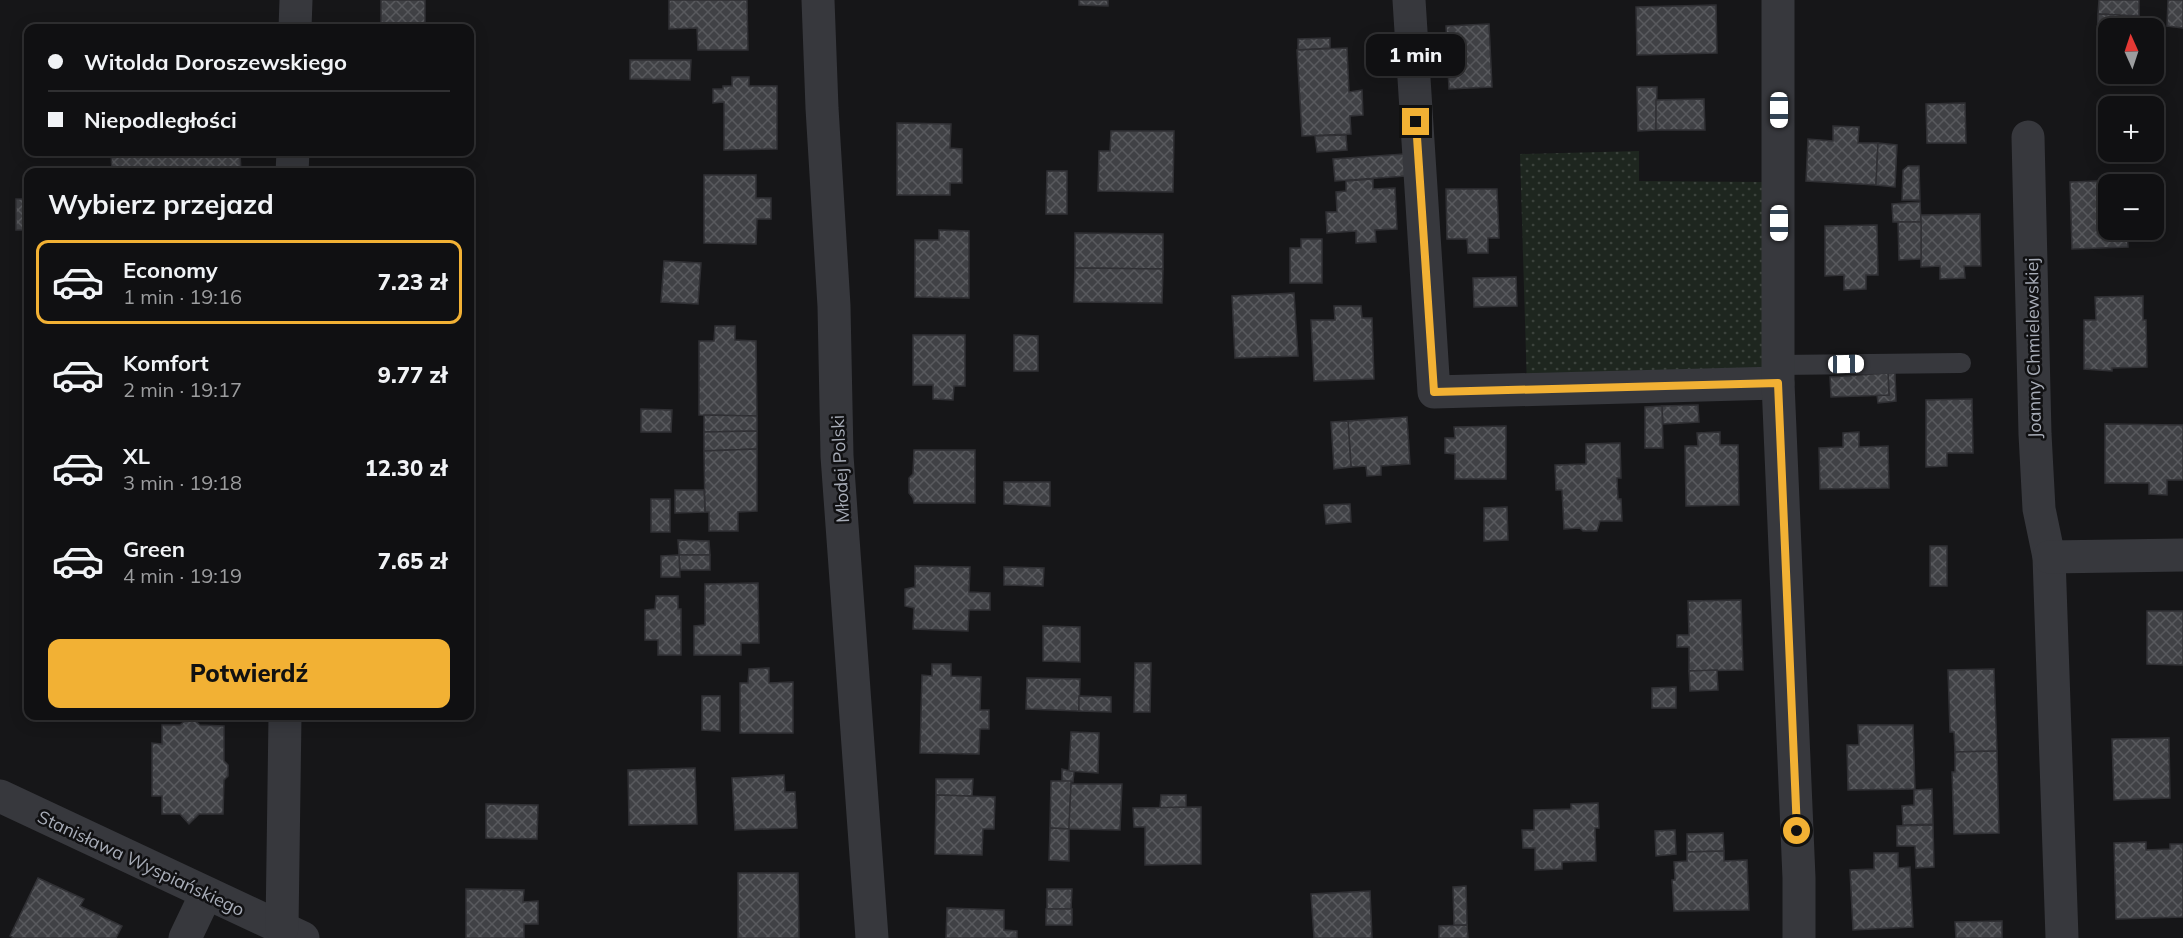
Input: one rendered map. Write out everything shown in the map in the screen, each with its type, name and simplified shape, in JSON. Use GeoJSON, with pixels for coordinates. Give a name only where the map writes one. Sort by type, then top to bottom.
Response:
{"type":"FeatureCollection","features":[{"type":"Feature","properties":{"kind":"street"},"geometry":{"type":"LineString","coordinates":[[295,24],[296,0]]}},
{"type":"Feature","properties":{"kind":"street","name":"Młodej Polski"},"geometry":{"type":"LineString","coordinates":[[818,0],[834,306],[837,456],[872,938]]}},
{"type":"Feature","properties":{"kind":"street"},"geometry":{"type":"LineString","coordinates":[[1409,0],[1434,392],[1778,374]]}},
{"type":"Feature","properties":{"kind":"street"},"geometry":{"type":"LineString","coordinates":[[1778,0],[1778,374],[1799,878],[1799,938]]}},
{"type":"Feature","properties":{"kind":"street","name":"Joanny Chmielewskiej"},"geometry":{"type":"LineString","coordinates":[[2028,137],[2035,434],[2039,509],[2049,557],[2062,938]]}},
{"type":"Feature","properties":{"kind":"street"},"geometry":{"type":"LineString","coordinates":[[2049,557],[2183,555]]}},
{"type":"Feature","properties":{"kind":"street","name":"Stanisława Wyspiańskiego"},"geometry":{"type":"LineString","coordinates":[[0,796],[293,933],[285,720]]}},
{"type":"Feature","properties":{"kind":"street"},"geometry":{"type":"LineString","coordinates":[[185,938],[206,894]]}},
{"type":"Feature","properties":{"kind":"lane"},"geometry":{"type":"LineString","coordinates":[[1778,374],[1961,363]]}},
{"type":"Feature","properties":{"kind":"shaded area"},"geometry":{"type":"Polygon","coordinates":[[[1639,151],[1639,181],[1764,182],[1778,383],[1527,389],[1520,154],[1639,151]]]}},
{"type":"Feature","properties":{"kind":"building"},"geometry":{"type":"Polygon","coordinates":[[[381,0],[425,0],[425,24],[381,24],[381,0]]]}},
{"type":"Feature","properties":{"kind":"building"},"geometry":{"type":"Polygon","coordinates":[[[669,0],[747,0],[748,50],[698,50],[697,28],[669,29],[669,0]]]}},
{"type":"Feature","properties":{"kind":"building"},"geometry":{"type":"Polygon","coordinates":[[[1079,0],[1108,0],[1108,6],[1079,5],[1079,0]]]}},
{"type":"Feature","properties":{"kind":"building"},"geometry":{"type":"Polygon","coordinates":[[[2099,0],[2139,0],[2139,16],[2098,14],[2099,0]]]}},
{"type":"Feature","properties":{"kind":"building"},"geometry":{"type":"Polygon","coordinates":[[[2168,0],[2183,0],[2183,28],[2167,26],[2168,0]]]}},
{"type":"Feature","properties":{"kind":"building"},"geometry":{"type":"Polygon","coordinates":[[[1716,5],[1717,53],[1637,55],[1636,7],[1716,5]]]}},
{"type":"Feature","properties":{"kind":"building"},"geometry":{"type":"Polygon","coordinates":[[[2098,14],[2119,15],[2119,18],[2098,18],[2097,43],[2098,14]]]}},
{"type":"Feature","properties":{"kind":"building"},"geometry":{"type":"Polygon","coordinates":[[[1489,24],[1492,87],[1449,89],[1446,26],[1489,24]]]}},
{"type":"Feature","properties":{"kind":"building"},"geometry":{"type":"Polygon","coordinates":[[[1330,38],[1330,48],[1298,50],[1298,39],[1330,38]]]}},
{"type":"Feature","properties":{"kind":"building"},"geometry":{"type":"Polygon","coordinates":[[[1347,48],[1349,92],[1362,90],[1363,115],[1350,116],[1351,134],[1302,136],[1297,50],[1347,48]]]}},
{"type":"Feature","properties":{"kind":"building"},"geometry":{"type":"Polygon","coordinates":[[[630,60],[691,60],[690,80],[630,79],[630,60]]]}},
{"type":"Feature","properties":{"kind":"building"},"geometry":{"type":"Polygon","coordinates":[[[732,77],[749,77],[749,86],[777,86],[777,149],[724,150],[724,102],[713,103],[713,89],[732,86],[732,77]]]}},
{"type":"Feature","properties":{"kind":"building"},"geometry":{"type":"Polygon","coordinates":[[[1637,87],[1657,87],[1656,130],[1638,131],[1637,87]]]}},
{"type":"Feature","properties":{"kind":"building"},"geometry":{"type":"Polygon","coordinates":[[[1704,99],[1705,130],[1656,130],[1656,100],[1704,99]]]}},
{"type":"Feature","properties":{"kind":"building"},"geometry":{"type":"Polygon","coordinates":[[[1965,103],[1966,143],[1927,143],[1926,104],[1965,103]]]}},
{"type":"Feature","properties":{"kind":"building"},"geometry":{"type":"Polygon","coordinates":[[[897,123],[951,124],[950,148],[962,149],[962,183],[950,183],[950,195],[897,195],[897,123]]]}},
{"type":"Feature","properties":{"kind":"building"},"geometry":{"type":"Polygon","coordinates":[[[1833,126],[1859,127],[1858,143],[1878,143],[1876,185],[1806,181],[1808,139],[1833,141],[1833,126]]]}},
{"type":"Feature","properties":{"kind":"building"},"geometry":{"type":"Polygon","coordinates":[[[1111,131],[1174,131],[1173,192],[1098,191],[1099,151],[1110,151],[1111,131]]]}},
{"type":"Feature","properties":{"kind":"building"},"geometry":{"type":"Polygon","coordinates":[[[1346,135],[1347,150],[1317,152],[1315,136],[1346,135]]]}},
{"type":"Feature","properties":{"kind":"building"},"geometry":{"type":"Polygon","coordinates":[[[1878,143],[1897,145],[1895,187],[1876,185],[1878,143]]]}},
{"type":"Feature","properties":{"kind":"building"},"geometry":{"type":"Polygon","coordinates":[[[1404,154],[1406,176],[1335,181],[1333,159],[1404,154]]]}},
{"type":"Feature","properties":{"kind":"building"},"geometry":{"type":"Polygon","coordinates":[[[111,156],[240,156],[241,168],[112,168],[111,156]]]}},
{"type":"Feature","properties":{"kind":"building"},"geometry":{"type":"Polygon","coordinates":[[[1908,166],[1919,166],[1920,200],[1902,200],[1903,170],[1908,166]]]}},
{"type":"Feature","properties":{"kind":"building"},"geometry":{"type":"Polygon","coordinates":[[[1047,171],[1067,171],[1067,214],[1046,214],[1047,171]]]}},
{"type":"Feature","properties":{"kind":"building"},"geometry":{"type":"Polygon","coordinates":[[[704,175],[756,175],[756,198],[771,198],[771,219],[757,219],[756,244],[704,243],[704,175]]]}},
{"type":"Feature","properties":{"kind":"building"},"geometry":{"type":"Polygon","coordinates":[[[1373,179],[1373,189],[1395,188],[1397,229],[1375,230],[1376,242],[1356,243],[1356,231],[1327,233],[1326,212],[1337,212],[1336,192],[1346,191],[1346,181],[1373,179]]]}},
{"type":"Feature","properties":{"kind":"building"},"geometry":{"type":"Polygon","coordinates":[[[2098,181],[2098,240],[2128,240],[2128,247],[2072,249],[2070,182],[2098,181]]]}},
{"type":"Feature","properties":{"kind":"building"},"geometry":{"type":"Polygon","coordinates":[[[1446,189],[1497,189],[1499,238],[1488,238],[1488,253],[1468,253],[1467,239],[1447,239],[1446,189]]]}},
{"type":"Feature","properties":{"kind":"building"},"geometry":{"type":"Polygon","coordinates":[[[16,199],[24,199],[24,230],[16,230],[16,199]]]}},
{"type":"Feature","properties":{"kind":"building"},"geometry":{"type":"Polygon","coordinates":[[[1920,202],[1921,222],[1893,222],[1892,204],[1920,202]]]}},
{"type":"Feature","properties":{"kind":"building"},"geometry":{"type":"Polygon","coordinates":[[[1980,214],[1981,266],[1964,266],[1965,278],[1940,279],[1940,266],[1921,267],[1921,215],[1980,214]]]}},
{"type":"Feature","properties":{"kind":"building"},"geometry":{"type":"Polygon","coordinates":[[[1898,222],[1921,222],[1921,259],[1899,260],[1898,222]]]}},
{"type":"Feature","properties":{"kind":"building"},"geometry":{"type":"Polygon","coordinates":[[[1877,225],[1878,275],[1866,275],[1866,289],[1844,290],[1844,275],[1825,276],[1825,226],[1877,225]]]}},
{"type":"Feature","properties":{"kind":"building"},"geometry":{"type":"Polygon","coordinates":[[[939,230],[969,231],[969,298],[915,297],[915,240],[939,240],[939,230]]]}},
{"type":"Feature","properties":{"kind":"building"},"geometry":{"type":"Polygon","coordinates":[[[1075,233],[1163,234],[1163,269],[1075,268],[1075,233]]]}},
{"type":"Feature","properties":{"kind":"building"},"geometry":{"type":"Polygon","coordinates":[[[1301,239],[1322,239],[1322,283],[1290,283],[1290,248],[1301,248],[1301,239]]]}},
{"type":"Feature","properties":{"kind":"building"},"geometry":{"type":"Polygon","coordinates":[[[664,261],[701,263],[698,304],[661,302],[664,261]]]}},
{"type":"Feature","properties":{"kind":"building"},"geometry":{"type":"Polygon","coordinates":[[[1075,268],[1163,269],[1162,303],[1074,302],[1075,268]]]}},
{"type":"Feature","properties":{"kind":"building"},"geometry":{"type":"Polygon","coordinates":[[[1516,277],[1517,306],[1474,307],[1473,278],[1516,277]]]}},
{"type":"Feature","properties":{"kind":"building"},"geometry":{"type":"Polygon","coordinates":[[[1294,293],[1298,356],[1235,358],[1232,296],[1294,293]]]}},
{"type":"Feature","properties":{"kind":"building"},"geometry":{"type":"Polygon","coordinates":[[[2143,296],[2147,367],[2112,368],[2112,371],[2084,369],[2084,320],[2096,320],[2095,297],[2143,296]]]}},
{"type":"Feature","properties":{"kind":"building"},"geometry":{"type":"Polygon","coordinates":[[[1334,306],[1361,306],[1362,318],[1372,318],[1374,379],[1314,381],[1311,320],[1335,320],[1334,306]]]}},
{"type":"Feature","properties":{"kind":"building"},"geometry":{"type":"Polygon","coordinates":[[[715,326],[735,326],[735,340],[756,341],[757,416],[699,415],[699,341],[714,341],[715,326]]]}},
{"type":"Feature","properties":{"kind":"building"},"geometry":{"type":"Polygon","coordinates":[[[913,335],[965,335],[965,386],[954,386],[953,400],[933,399],[933,385],[913,385],[913,335]]]}},
{"type":"Feature","properties":{"kind":"building"},"geometry":{"type":"Polygon","coordinates":[[[1014,335],[1038,336],[1038,371],[1014,371],[1014,335]]]}},
{"type":"Feature","properties":{"kind":"building"},"geometry":{"type":"Polygon","coordinates":[[[1888,373],[1895,373],[1896,401],[1878,403],[1877,395],[1889,395],[1888,373]]]}},
{"type":"Feature","properties":{"kind":"building"},"geometry":{"type":"Polygon","coordinates":[[[1888,373],[1889,395],[1831,397],[1830,377],[1888,373]]]}},
{"type":"Feature","properties":{"kind":"building"},"geometry":{"type":"Polygon","coordinates":[[[1972,399],[1973,453],[1947,453],[1947,466],[1926,467],[1926,400],[1972,399]]]}},
{"type":"Feature","properties":{"kind":"building"},"geometry":{"type":"Polygon","coordinates":[[[1698,405],[1699,422],[1663,424],[1662,406],[1698,405]]]}},
{"type":"Feature","properties":{"kind":"building"},"geometry":{"type":"Polygon","coordinates":[[[1662,406],[1663,448],[1645,448],[1645,407],[1662,406]]]}},
{"type":"Feature","properties":{"kind":"building"},"geometry":{"type":"Polygon","coordinates":[[[641,409],[672,410],[671,432],[641,432],[641,409]]]}},
{"type":"Feature","properties":{"kind":"building"},"geometry":{"type":"Polygon","coordinates":[[[704,415],[757,416],[757,431],[704,432],[704,415]]]}},
{"type":"Feature","properties":{"kind":"building"},"geometry":{"type":"Polygon","coordinates":[[[1407,417],[1410,464],[1381,466],[1381,475],[1367,476],[1366,466],[1351,467],[1348,421],[1407,417]]]}},
{"type":"Feature","properties":{"kind":"building"},"geometry":{"type":"Polygon","coordinates":[[[1348,421],[1351,467],[1334,469],[1331,422],[1348,421]]]}},
{"type":"Feature","properties":{"kind":"building"},"geometry":{"type":"Polygon","coordinates":[[[2105,424],[2183,425],[2183,480],[2167,480],[2167,495],[2149,494],[2149,483],[2105,483],[2105,424]]]}},
{"type":"Feature","properties":{"kind":"building"},"geometry":{"type":"Polygon","coordinates":[[[1506,426],[1506,479],[1455,479],[1455,454],[1445,453],[1445,438],[1455,438],[1454,427],[1506,426]]]}},
{"type":"Feature","properties":{"kind":"building"},"geometry":{"type":"Polygon","coordinates":[[[757,431],[757,449],[704,451],[704,432],[757,431]]]}},
{"type":"Feature","properties":{"kind":"building"},"geometry":{"type":"Polygon","coordinates":[[[1720,432],[1720,445],[1738,445],[1739,505],[1686,506],[1685,446],[1698,446],[1697,433],[1720,432]]]}},
{"type":"Feature","properties":{"kind":"building"},"geometry":{"type":"Polygon","coordinates":[[[1859,432],[1859,447],[1888,446],[1889,488],[1820,489],[1819,448],[1843,447],[1843,433],[1859,432]]]}},
{"type":"Feature","properties":{"kind":"building"},"geometry":{"type":"Polygon","coordinates":[[[1620,443],[1621,478],[1617,478],[1622,521],[1600,521],[1597,531],[1583,531],[1580,528],[1564,529],[1562,490],[1556,490],[1555,465],[1586,464],[1586,444],[1620,443]]]}},
{"type":"Feature","properties":{"kind":"building"},"geometry":{"type":"Polygon","coordinates":[[[757,449],[757,511],[738,512],[738,531],[709,531],[709,512],[705,512],[704,451],[757,449]]]}},
{"type":"Feature","properties":{"kind":"building"},"geometry":{"type":"Polygon","coordinates":[[[914,450],[975,450],[975,503],[914,503],[909,493],[909,478],[913,474],[914,450]]]}},
{"type":"Feature","properties":{"kind":"building"},"geometry":{"type":"Polygon","coordinates":[[[1004,482],[1050,482],[1050,506],[1004,504],[1004,482]]]}},
{"type":"Feature","properties":{"kind":"building"},"geometry":{"type":"Polygon","coordinates":[[[675,490],[704,490],[705,512],[675,513],[675,490]]]}},
{"type":"Feature","properties":{"kind":"building"},"geometry":{"type":"Polygon","coordinates":[[[651,499],[670,499],[670,532],[651,532],[651,499]]]}},
{"type":"Feature","properties":{"kind":"building"},"geometry":{"type":"Polygon","coordinates":[[[1350,504],[1351,522],[1326,524],[1324,505],[1350,504]]]}},
{"type":"Feature","properties":{"kind":"building"},"geometry":{"type":"Polygon","coordinates":[[[1507,507],[1508,540],[1484,541],[1484,508],[1507,507]]]}},
{"type":"Feature","properties":{"kind":"building"},"geometry":{"type":"Polygon","coordinates":[[[678,540],[709,541],[710,555],[679,555],[678,540]]]}},
{"type":"Feature","properties":{"kind":"building"},"geometry":{"type":"Polygon","coordinates":[[[1930,546],[1947,546],[1947,586],[1930,586],[1930,546]]]}},
{"type":"Feature","properties":{"kind":"building"},"geometry":{"type":"Polygon","coordinates":[[[679,555],[710,555],[710,570],[680,570],[679,555]]]}},
{"type":"Feature","properties":{"kind":"building"},"geometry":{"type":"Polygon","coordinates":[[[679,555],[680,577],[661,577],[661,556],[679,555]]]}},
{"type":"Feature","properties":{"kind":"building"},"geometry":{"type":"Polygon","coordinates":[[[915,566],[970,567],[969,592],[990,593],[990,610],[969,610],[968,631],[913,629],[914,608],[905,606],[905,589],[915,587],[915,566]]]}},
{"type":"Feature","properties":{"kind":"building"},"geometry":{"type":"Polygon","coordinates":[[[1004,567],[1044,568],[1043,586],[1004,585],[1004,567]]]}},
{"type":"Feature","properties":{"kind":"building"},"geometry":{"type":"Polygon","coordinates":[[[758,583],[759,643],[741,643],[741,655],[694,655],[694,626],[705,625],[705,584],[758,583]]]}},
{"type":"Feature","properties":{"kind":"building"},"geometry":{"type":"Polygon","coordinates":[[[656,596],[678,596],[678,609],[681,609],[681,655],[658,655],[658,640],[645,640],[645,610],[655,609],[656,596]]]}},
{"type":"Feature","properties":{"kind":"building"},"geometry":{"type":"Polygon","coordinates":[[[1741,600],[1743,670],[1689,671],[1689,647],[1677,647],[1677,635],[1689,635],[1688,601],[1741,600]]]}},
{"type":"Feature","properties":{"kind":"building"},"geometry":{"type":"Polygon","coordinates":[[[2147,611],[2183,611],[2183,665],[2147,664],[2147,611]]]}},
{"type":"Feature","properties":{"kind":"building"},"geometry":{"type":"Polygon","coordinates":[[[1043,626],[1080,627],[1080,662],[1043,661],[1043,626]]]}},
{"type":"Feature","properties":{"kind":"building"},"geometry":{"type":"Polygon","coordinates":[[[1135,663],[1151,663],[1150,712],[1134,712],[1135,663]]]}},
{"type":"Feature","properties":{"kind":"building"},"geometry":{"type":"Polygon","coordinates":[[[932,664],[951,664],[951,676],[981,677],[980,710],[989,710],[989,729],[980,729],[979,754],[920,753],[922,675],[932,676],[932,664]]]}},
{"type":"Feature","properties":{"kind":"building"},"geometry":{"type":"Polygon","coordinates":[[[769,668],[769,683],[793,682],[793,733],[740,733],[740,683],[748,683],[749,669],[769,668]]]}},
{"type":"Feature","properties":{"kind":"building"},"geometry":{"type":"Polygon","coordinates":[[[1994,669],[1997,751],[1955,752],[1954,732],[1950,732],[1948,670],[1994,669]]]}},
{"type":"Feature","properties":{"kind":"building"},"geometry":{"type":"Polygon","coordinates":[[[1717,670],[1718,690],[1690,691],[1689,671],[1717,670]]]}},
{"type":"Feature","properties":{"kind":"building"},"geometry":{"type":"Polygon","coordinates":[[[1027,678],[1080,679],[1079,711],[1026,709],[1027,678]]]}},
{"type":"Feature","properties":{"kind":"building"},"geometry":{"type":"Polygon","coordinates":[[[1676,687],[1676,708],[1652,708],[1652,688],[1676,687]]]}},
{"type":"Feature","properties":{"kind":"building"},"geometry":{"type":"Polygon","coordinates":[[[702,696],[720,696],[720,731],[702,730],[702,696]]]}},
{"type":"Feature","properties":{"kind":"building"},"geometry":{"type":"Polygon","coordinates":[[[1079,696],[1111,697],[1111,712],[1079,711],[1079,696]]]}},
{"type":"Feature","properties":{"kind":"building"},"geometry":{"type":"Polygon","coordinates":[[[186,720],[194,720],[200,725],[224,726],[224,761],[228,765],[228,776],[224,780],[223,814],[199,814],[189,824],[180,814],[162,814],[162,796],[152,796],[152,743],[162,744],[162,725],[180,725],[186,720]]]}},
{"type":"Feature","properties":{"kind":"building"},"geometry":{"type":"Polygon","coordinates":[[[1858,725],[1913,725],[1915,789],[1848,790],[1847,745],[1859,745],[1858,725]]]}},
{"type":"Feature","properties":{"kind":"building"},"geometry":{"type":"Polygon","coordinates":[[[1071,732],[1099,733],[1098,773],[1069,771],[1071,732]]]}},
{"type":"Feature","properties":{"kind":"building"},"geometry":{"type":"Polygon","coordinates":[[[2169,738],[2170,798],[2114,800],[2112,739],[2169,738]]]}},
{"type":"Feature","properties":{"kind":"building"},"geometry":{"type":"Polygon","coordinates":[[[1997,751],[1999,833],[1954,834],[1952,772],[1955,772],[1955,752],[1997,751]]]}},
{"type":"Feature","properties":{"kind":"building"},"geometry":{"type":"Polygon","coordinates":[[[695,768],[697,824],[629,825],[628,770],[695,768]]]}},
{"type":"Feature","properties":{"kind":"building"},"geometry":{"type":"Polygon","coordinates":[[[1062,769],[1074,772],[1073,782],[1062,781],[1062,769]]]}},
{"type":"Feature","properties":{"kind":"building"},"geometry":{"type":"Polygon","coordinates":[[[784,775],[785,792],[795,792],[797,828],[735,830],[732,778],[784,775]]]}},
{"type":"Feature","properties":{"kind":"building"},"geometry":{"type":"Polygon","coordinates":[[[936,779],[973,779],[972,796],[936,795],[936,779]]]}},
{"type":"Feature","properties":{"kind":"building"},"geometry":{"type":"Polygon","coordinates":[[[1051,781],[1071,781],[1069,829],[1050,828],[1051,781]]]}},
{"type":"Feature","properties":{"kind":"building"},"geometry":{"type":"Polygon","coordinates":[[[1071,784],[1122,784],[1120,830],[1069,829],[1071,784]]]}},
{"type":"Feature","properties":{"kind":"building"},"geometry":{"type":"Polygon","coordinates":[[[1932,789],[1933,824],[1903,825],[1902,806],[1914,805],[1914,790],[1932,789]]]}},
{"type":"Feature","properties":{"kind":"building"},"geometry":{"type":"Polygon","coordinates":[[[936,795],[995,797],[994,829],[983,829],[982,855],[935,854],[936,795]]]}},
{"type":"Feature","properties":{"kind":"building"},"geometry":{"type":"Polygon","coordinates":[[[1161,795],[1186,795],[1186,807],[1160,808],[1161,795]]]}},
{"type":"Feature","properties":{"kind":"building"},"geometry":{"type":"Polygon","coordinates":[[[1598,803],[1599,828],[1595,828],[1596,861],[1562,862],[1562,869],[1535,870],[1535,848],[1523,848],[1522,830],[1534,830],[1534,810],[1571,809],[1571,804],[1598,803]]]}},
{"type":"Feature","properties":{"kind":"building"},"geometry":{"type":"Polygon","coordinates":[[[486,804],[538,805],[537,839],[486,838],[486,804]]]}},
{"type":"Feature","properties":{"kind":"building"},"geometry":{"type":"Polygon","coordinates":[[[1201,807],[1201,864],[1145,865],[1145,827],[1134,827],[1133,808],[1201,807]]]}},
{"type":"Feature","properties":{"kind":"building"},"geometry":{"type":"Polygon","coordinates":[[[1933,825],[1934,867],[1916,868],[1915,846],[1897,846],[1897,826],[1933,825]]]}},
{"type":"Feature","properties":{"kind":"building"},"geometry":{"type":"Polygon","coordinates":[[[1050,828],[1069,829],[1069,861],[1049,860],[1050,828]]]}},
{"type":"Feature","properties":{"kind":"building"},"geometry":{"type":"Polygon","coordinates":[[[1675,830],[1676,854],[1656,856],[1655,831],[1675,830]]]}},
{"type":"Feature","properties":{"kind":"building"},"geometry":{"type":"Polygon","coordinates":[[[1723,833],[1724,851],[1687,852],[1687,834],[1723,833]]]}},
{"type":"Feature","properties":{"kind":"building"},"geometry":{"type":"Polygon","coordinates":[[[2146,842],[2146,850],[2170,849],[2170,844],[2183,844],[2183,917],[2116,919],[2114,843],[2146,842]]]}},
{"type":"Feature","properties":{"kind":"building"},"geometry":{"type":"Polygon","coordinates":[[[1724,851],[1724,861],[1747,860],[1749,910],[1674,911],[1672,880],[1675,880],[1674,862],[1687,861],[1687,852],[1724,851]]]}},
{"type":"Feature","properties":{"kind":"building"},"geometry":{"type":"Polygon","coordinates":[[[1874,853],[1898,853],[1898,868],[1910,867],[1913,927],[1853,930],[1850,870],[1874,869],[1874,853]]]}},
{"type":"Feature","properties":{"kind":"building"},"geometry":{"type":"Polygon","coordinates":[[[738,873],[798,873],[799,938],[738,938],[738,873]]]}},
{"type":"Feature","properties":{"kind":"building"},"geometry":{"type":"Polygon","coordinates":[[[38,878],[84,899],[80,906],[122,926],[116,938],[14,938],[10,936],[38,878]]]}},
{"type":"Feature","properties":{"kind":"building"},"geometry":{"type":"Polygon","coordinates":[[[1466,886],[1467,925],[1454,925],[1453,887],[1466,886]]]}},
{"type":"Feature","properties":{"kind":"building"},"geometry":{"type":"Polygon","coordinates":[[[466,889],[524,890],[523,902],[538,901],[538,924],[524,924],[524,938],[466,938],[466,889]]]}},
{"type":"Feature","properties":{"kind":"building"},"geometry":{"type":"Polygon","coordinates":[[[1047,889],[1072,889],[1071,909],[1047,909],[1047,889]]]}},
{"type":"Feature","properties":{"kind":"building"},"geometry":{"type":"Polygon","coordinates":[[[1370,891],[1372,938],[1314,938],[1311,894],[1370,891]]]}},
{"type":"Feature","properties":{"kind":"building"},"geometry":{"type":"Polygon","coordinates":[[[947,908],[1004,910],[1004,930],[1017,931],[1017,938],[946,938],[947,908]]]}},
{"type":"Feature","properties":{"kind":"building"},"geometry":{"type":"Polygon","coordinates":[[[1046,909],[1072,909],[1072,925],[1046,925],[1046,909]]]}},
{"type":"Feature","properties":{"kind":"building"},"geometry":{"type":"Polygon","coordinates":[[[2002,921],[2002,938],[1956,938],[1955,922],[2002,921]]]}},
{"type":"Feature","properties":{"kind":"building"},"geometry":{"type":"Polygon","coordinates":[[[1467,925],[1468,938],[1439,938],[1439,926],[1467,925]]]}},
{"type":"Feature","properties":{"kind":"route"},"geometry":{"type":"LineString","coordinates":[[1416,122],[1434,392],[1778,383],[1797,831]]}}]}
